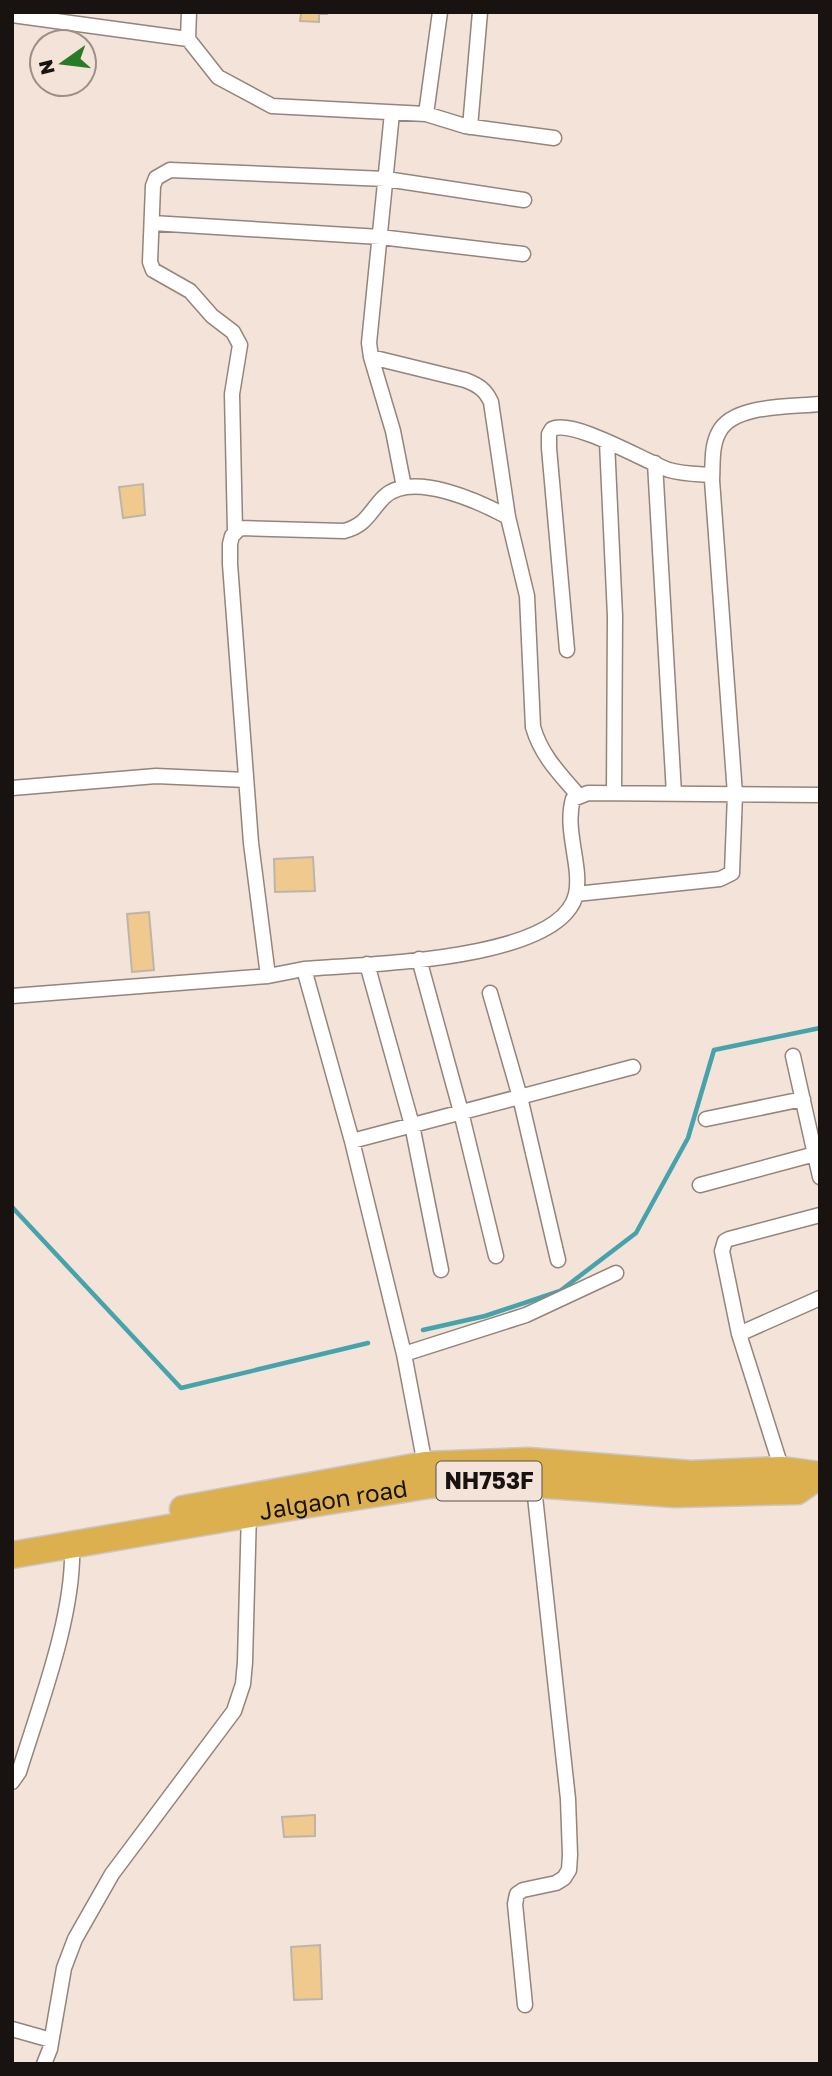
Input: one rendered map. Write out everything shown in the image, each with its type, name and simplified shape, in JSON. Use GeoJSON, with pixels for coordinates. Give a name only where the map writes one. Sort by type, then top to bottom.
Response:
{"type":"FeatureCollection","features":[{"type":"Feature","properties":{"kind":"highway","name":"NH753F"},"geometry":{"type":"LineString","coordinates":[[534,1472],[691,1474],[782,1470],[819,1475]]}},
{"type":"Feature","properties":{"kind":"highway","name":"Jalgaon road"},"geometry":{"type":"LineString","coordinates":[[12,1555],[156,1522],[427,1475],[477,1480],[534,1472],[675,1494],[797,1490],[819,1475]]}},
{"type":"Feature","properties":{"kind":"highway","name":"NH753F"},"geometry":{"type":"LineString","coordinates":[[12,1539],[86,1536]]}},
{"type":"Feature","properties":{"kind":"street"},"geometry":{"type":"LineString","coordinates":[[189,12],[188,39],[218,77],[272,106],[426,114],[470,127],[554,138]]}},
{"type":"Feature","properties":{"kind":"street"},"geometry":{"type":"LineString","coordinates":[[426,114],[440,12]]}},
{"type":"Feature","properties":{"kind":"street"},"geometry":{"type":"LineString","coordinates":[[470,127],[480,12]]}},
{"type":"Feature","properties":{"kind":"street"},"geometry":{"type":"LineString","coordinates":[[12,15],[188,39]]}},
{"type":"Feature","properties":{"kind":"street"},"geometry":{"type":"LineString","coordinates":[[392,113],[370,317],[371,357],[393,431],[404,487]]}},
{"type":"Feature","properties":{"kind":"street"},"geometry":{"type":"LineString","coordinates":[[268,976],[246,780],[230,564],[230,544],[235,531],[232,394],[240,345],[233,332],[212,316],[190,291],[153,270],[150,262],[153,186],[156,178],[170,170],[386,179],[524,201]]}},
{"type":"Feature","properties":{"kind":"street"},"geometry":{"type":"LineString","coordinates":[[152,223],[380,237],[523,254]]}},
{"type":"Feature","properties":{"kind":"street"},"geometry":{"type":"LineString","coordinates":[[371,357],[479,385],[491,401],[508,517],[527,596],[533,727],[538,744],[547,759],[578,795]]}},
{"type":"Feature","properties":{"kind":"street"},"geometry":{"type":"LineString","coordinates":[[576,894],[727,877],[732,873],[735,794],[712,475],[714,447],[718,433],[727,420],[765,409],[820,404]]}},
{"type":"Feature","properties":{"kind":"street"},"geometry":{"type":"LineString","coordinates":[[567,650],[549,434],[555,426],[565,426],[671,470],[712,475]]}},
{"type":"Feature","properties":{"kind":"street"},"geometry":{"type":"LineString","coordinates":[[607,442],[615,616],[614,793]]}},
{"type":"Feature","properties":{"kind":"street"},"geometry":{"type":"LineString","coordinates":[[655,463],[674,794]]}},
{"type":"Feature","properties":{"kind":"street"},"geometry":{"type":"LineString","coordinates":[[235,531],[240,528],[344,531],[362,524],[385,496],[404,487],[416,486],[482,503],[508,517]]}},
{"type":"Feature","properties":{"kind":"street"},"geometry":{"type":"LineString","coordinates":[[12,788],[156,776],[246,780]]}},
{"type":"Feature","properties":{"kind":"street"},"geometry":{"type":"LineString","coordinates":[[12,996],[268,976],[304,969],[495,949],[549,928],[561,918],[576,894],[570,816],[573,799],[578,795],[820,795]]}},
{"type":"Feature","properties":{"kind":"street"},"geometry":{"type":"LineString","coordinates":[[419,959],[461,1112],[496,1256]]}},
{"type":"Feature","properties":{"kind":"street"},"geometry":{"type":"LineString","coordinates":[[367,964],[412,1125],[441,1270]]}},
{"type":"Feature","properties":{"kind":"street"},"geometry":{"type":"LineString","coordinates":[[304,969],[352,1141],[404,1354],[427,1475]]}},
{"type":"Feature","properties":{"kind":"street"},"geometry":{"type":"LineString","coordinates":[[490,993],[520,1097],[558,1259]]}},
{"type":"Feature","properties":{"kind":"street"},"geometry":{"type":"LineString","coordinates":[[793,1056],[820,1177]]}},
{"type":"Feature","properties":{"kind":"street"},"geometry":{"type":"LineString","coordinates":[[352,1141],[633,1067]]}},
{"type":"Feature","properties":{"kind":"street"},"geometry":{"type":"LineString","coordinates":[[706,1119],[803,1099]]}},
{"type":"Feature","properties":{"kind":"street"},"geometry":{"type":"LineString","coordinates":[[700,1185],[815,1154]]}},
{"type":"Feature","properties":{"kind":"street"},"geometry":{"type":"LineString","coordinates":[[782,1470],[739,1334],[722,1251],[725,1241],[820,1215]]}},
{"type":"Feature","properties":{"kind":"street"},"geometry":{"type":"LineString","coordinates":[[404,1354],[526,1315],[616,1273]]}},
{"type":"Feature","properties":{"kind":"street"},"geometry":{"type":"LineString","coordinates":[[739,1334],[820,1298]]}},
{"type":"Feature","properties":{"kind":"street"},"geometry":{"type":"LineString","coordinates":[[525,2005],[515,1904],[517,1894],[523,1890],[556,1883],[564,1878],[569,1870],[570,1855],[568,1799],[534,1472]]}},
{"type":"Feature","properties":{"kind":"street"},"geometry":{"type":"LineString","coordinates":[[44,2064],[64,1968],[75,1938],[112,1874],[238,1702],[245,1662],[249,1506]]}},
{"type":"Feature","properties":{"kind":"street"},"geometry":{"type":"LineString","coordinates":[[12,1782],[19,1772],[86,1536]]}},
{"type":"Feature","properties":{"kind":"street"},"geometry":{"type":"LineString","coordinates":[[12,2029],[51,2040]]}},
{"type":"Feature","properties":{"kind":"building"},"geometry":{"type":"Polygon","coordinates":[[[298,12],[327,14],[319,14],[319,22],[300,21],[301,14],[298,12]]]}},
{"type":"Feature","properties":{"kind":"building"},"geometry":{"type":"Polygon","coordinates":[[[143,484],[145,515],[123,518],[119,487],[143,484]]]}},
{"type":"Feature","properties":{"kind":"building"},"geometry":{"type":"Polygon","coordinates":[[[313,857],[315,891],[275,892],[274,859],[313,857]]]}},
{"type":"Feature","properties":{"kind":"building"},"geometry":{"type":"Polygon","coordinates":[[[149,912],[154,970],[132,972],[127,914],[149,912]]]}},
{"type":"Feature","properties":{"kind":"building"},"geometry":{"type":"Polygon","coordinates":[[[315,1815],[315,1836],[284,1837],[282,1817],[315,1815]]]}},
{"type":"Feature","properties":{"kind":"building"},"geometry":{"type":"Polygon","coordinates":[[[320,1945],[322,1999],[294,2000],[291,1947],[320,1945]]]}},
{"type":"Feature","properties":{"kind":"waterway"},"geometry":{"type":"LineString","coordinates":[[423,1330],[485,1316],[560,1291],[636,1233],[688,1138],[714,1050],[820,1028]]}},
{"type":"Feature","properties":{"kind":"waterway"},"geometry":{"type":"LineString","coordinates":[[12,1207],[181,1388],[368,1343]]}}]}
